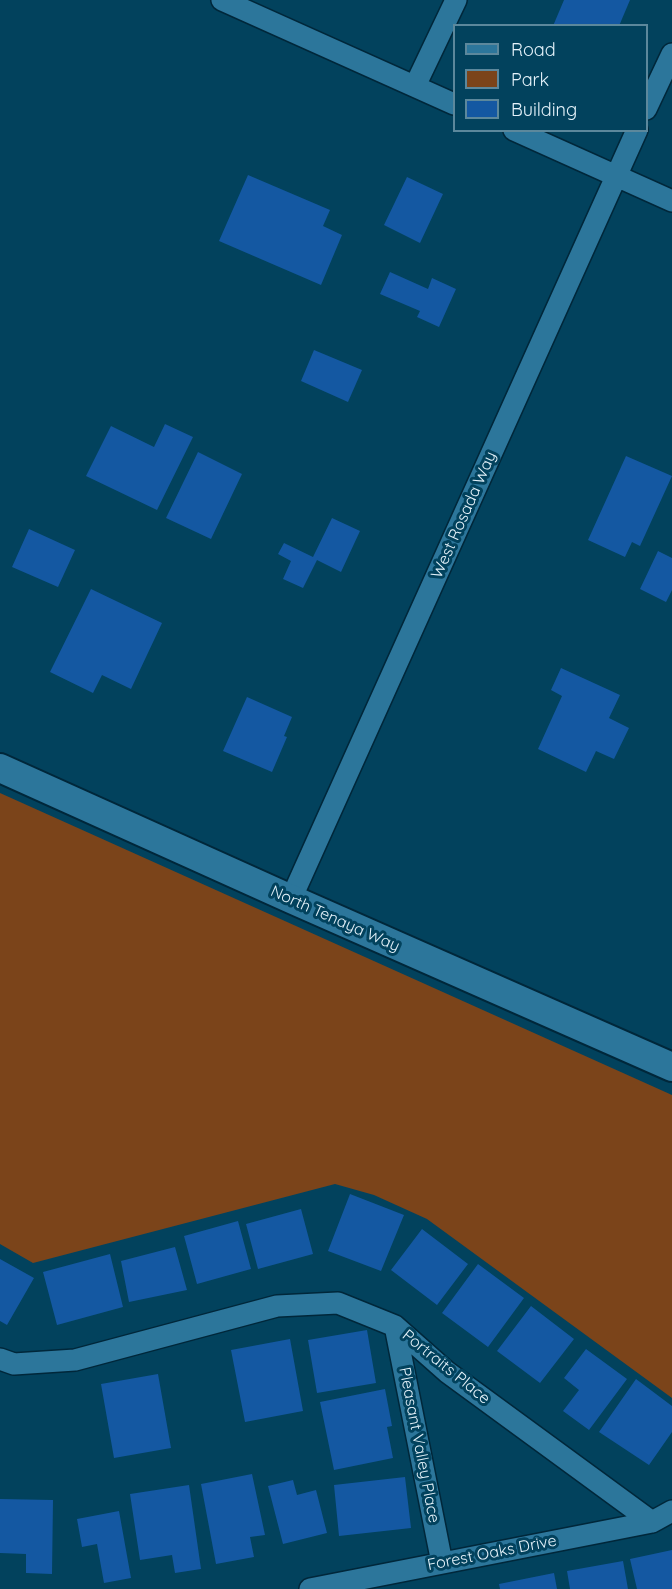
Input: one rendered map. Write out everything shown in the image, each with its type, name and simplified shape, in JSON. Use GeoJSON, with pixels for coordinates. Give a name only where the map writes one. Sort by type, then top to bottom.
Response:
{"type":"FeatureCollection","features":[{"type":"Feature","properties":{"kind":"street"},"geometry":{"type":"LineString","coordinates":[[222,0],[453,104]]}},
{"type":"Feature","properties":{"kind":"street"},"geometry":{"type":"LineString","coordinates":[[415,86],[456,0]]}},
{"type":"Feature","properties":{"kind":"street"},"geometry":{"type":"LineString","coordinates":[[648,105],[672,54]]}},
{"type":"Feature","properties":{"kind":"street"},"geometry":{"type":"LineString","coordinates":[[518,132],[672,201]]}},
{"type":"Feature","properties":{"kind":"street","name":"West Rosada Way"},"geometry":{"type":"LineString","coordinates":[[291,899],[636,132]]}},
{"type":"Feature","properties":{"kind":"street","name":"North Tenaya Way"},"geometry":{"type":"LineString","coordinates":[[0,768],[672,1067]]}},
{"type":"Feature","properties":{"kind":"street","name":"Portraits Place"},"geometry":{"type":"LineString","coordinates":[[0,1359],[14,1364],[75,1360],[277,1306],[338,1303],[395,1326],[447,1372],[652,1522]]}},
{"type":"Feature","properties":{"kind":"street","name":"Pleasant Valley Place"},"geometry":{"type":"LineString","coordinates":[[395,1326],[442,1563]]}},
{"type":"Feature","properties":{"kind":"street","name":"Forest Oaks Drive"},"geometry":{"type":"LineString","coordinates":[[310,1589],[652,1522],[672,1510]]}},
{"type":"Feature","properties":{"kind":"green space"},"geometry":{"type":"Polygon","coordinates":[[[0,793],[672,1095],[672,1398],[427,1219],[374,1195],[335,1184],[33,1263],[0,1244],[0,793]]]}},
{"type":"Feature","properties":{"kind":"building"},"geometry":{"type":"Polygon","coordinates":[[[564,0],[630,0],[620,24],[554,24],[564,0]]]}},
{"type":"Feature","properties":{"kind":"building"},"geometry":{"type":"Polygon","coordinates":[[[248,175],[330,210],[323,226],[342,235],[321,285],[219,241],[248,175]]]}},
{"type":"Feature","properties":{"kind":"building"},"geometry":{"type":"Polygon","coordinates":[[[407,177],[443,194],[420,243],[384,225],[407,177]]]}},
{"type":"Feature","properties":{"kind":"building"},"geometry":{"type":"Polygon","coordinates":[[[390,272],[428,289],[432,278],[456,289],[439,327],[417,317],[420,311],[380,294],[390,272]]]}},
{"type":"Feature","properties":{"kind":"building"},"geometry":{"type":"Polygon","coordinates":[[[314,350],[362,370],[348,402],[301,381],[314,350]]]}},
{"type":"Feature","properties":{"kind":"building"},"geometry":{"type":"Polygon","coordinates":[[[165,424],[193,437],[157,510],[86,476],[111,426],[154,447],[165,424]]]}},
{"type":"Feature","properties":{"kind":"building"},"geometry":{"type":"Polygon","coordinates":[[[198,452],[242,474],[211,539],[166,518],[198,452]]]}},
{"type":"Feature","properties":{"kind":"building"},"geometry":{"type":"Polygon","coordinates":[[[626,456],[672,476],[640,546],[632,542],[625,557],[588,540],[626,456]]]}},
{"type":"Feature","properties":{"kind":"building"},"geometry":{"type":"Polygon","coordinates":[[[332,518],[360,531],[341,572],[317,560],[303,588],[283,579],[291,561],[278,554],[284,543],[313,557],[332,518]]]}},
{"type":"Feature","properties":{"kind":"building"},"geometry":{"type":"Polygon","coordinates":[[[29,529],[75,550],[58,587],[12,567],[29,529]]]}},
{"type":"Feature","properties":{"kind":"building"},"geometry":{"type":"Polygon","coordinates":[[[658,551],[672,558],[672,590],[666,602],[640,589],[658,551]]]}},
{"type":"Feature","properties":{"kind":"building"},"geometry":{"type":"Polygon","coordinates":[[[91,589],[162,623],[131,689],[102,675],[93,693],[50,672],[91,589]]]}},
{"type":"Feature","properties":{"kind":"building"},"geometry":{"type":"Polygon","coordinates":[[[561,668],[620,695],[609,718],[629,728],[614,759],[596,751],[586,772],[538,749],[562,696],[551,690],[561,668]]]}},
{"type":"Feature","properties":{"kind":"building"},"geometry":{"type":"Polygon","coordinates":[[[247,697],[292,717],[284,736],[287,737],[272,772],[223,751],[247,697]]]}},
{"type":"Feature","properties":{"kind":"building"},"geometry":{"type":"Polygon","coordinates":[[[350,1194],[404,1215],[381,1271],[328,1251],[350,1194]]]}},
{"type":"Feature","properties":{"kind":"building"},"geometry":{"type":"Polygon","coordinates":[[[301,1209],[313,1254],[258,1269],[246,1224],[301,1209]]]}},
{"type":"Feature","properties":{"kind":"building"},"geometry":{"type":"Polygon","coordinates":[[[238,1221],[251,1269],[197,1284],[184,1236],[238,1221]]]}},
{"type":"Feature","properties":{"kind":"building"},"geometry":{"type":"Polygon","coordinates":[[[422,1229],[468,1264],[437,1305],[391,1270],[422,1229]]]}},
{"type":"Feature","properties":{"kind":"building"},"geometry":{"type":"Polygon","coordinates":[[[175,1247],[187,1290],[129,1302],[121,1261],[175,1247]]]}},
{"type":"Feature","properties":{"kind":"building"},"geometry":{"type":"Polygon","coordinates":[[[110,1254],[123,1307],[57,1325],[43,1272],[110,1254]]]}},
{"type":"Feature","properties":{"kind":"building"},"geometry":{"type":"Polygon","coordinates":[[[0,1259],[34,1278],[7,1325],[0,1321],[0,1259]]]}},
{"type":"Feature","properties":{"kind":"building"},"geometry":{"type":"Polygon","coordinates":[[[478,1264],[524,1298],[488,1347],[442,1313],[478,1264]]]}},
{"type":"Feature","properties":{"kind":"building"},"geometry":{"type":"Polygon","coordinates":[[[531,1306],[574,1339],[540,1383],[497,1351],[531,1306]]]}},
{"type":"Feature","properties":{"kind":"building"},"geometry":{"type":"Polygon","coordinates":[[[367,1330],[376,1383],[317,1393],[308,1340],[367,1330]]]}},
{"type":"Feature","properties":{"kind":"building"},"geometry":{"type":"Polygon","coordinates":[[[290,1339],[303,1411],[245,1422],[231,1350],[290,1339]]]}},
{"type":"Feature","properties":{"kind":"building"},"geometry":{"type":"Polygon","coordinates":[[[586,1349],[627,1379],[589,1430],[563,1411],[579,1390],[564,1378],[586,1349]]]}},
{"type":"Feature","properties":{"kind":"building"},"geometry":{"type":"Polygon","coordinates":[[[158,1374],[171,1448],[114,1458],[101,1384],[158,1374]]]}},
{"type":"Feature","properties":{"kind":"building"},"geometry":{"type":"Polygon","coordinates":[[[636,1379],[672,1406],[672,1432],[649,1465],[599,1432],[636,1379]]]}},
{"type":"Feature","properties":{"kind":"building"},"geometry":{"type":"Polygon","coordinates":[[[385,1389],[392,1426],[387,1427],[393,1458],[334,1470],[320,1402],[385,1389]]]}},
{"type":"Feature","properties":{"kind":"building"},"geometry":{"type":"Polygon","coordinates":[[[252,1474],[265,1535],[250,1537],[254,1557],[216,1564],[201,1484],[252,1474]]]}},
{"type":"Feature","properties":{"kind":"building"},"geometry":{"type":"Polygon","coordinates":[[[405,1477],[411,1528],[339,1536],[334,1485],[405,1477]]]}},
{"type":"Feature","properties":{"kind":"building"},"geometry":{"type":"Polygon","coordinates":[[[293,1480],[297,1495],[316,1490],[327,1533],[283,1544],[268,1486],[293,1480]]]}},
{"type":"Feature","properties":{"kind":"building"},"geometry":{"type":"Polygon","coordinates":[[[189,1485],[201,1569],[175,1573],[172,1555],[140,1560],[130,1494],[189,1485]]]}},
{"type":"Feature","properties":{"kind":"building"},"geometry":{"type":"Polygon","coordinates":[[[0,1499],[53,1500],[52,1574],[26,1573],[26,1554],[0,1553],[0,1499]]]}},
{"type":"Feature","properties":{"kind":"building"},"geometry":{"type":"Polygon","coordinates":[[[119,1511],[131,1578],[104,1583],[97,1544],[82,1547],[77,1519],[119,1511]]]}},
{"type":"Feature","properties":{"kind":"building"},"geometry":{"type":"Polygon","coordinates":[[[672,1550],[672,1589],[637,1589],[630,1559],[672,1550]]]}},
{"type":"Feature","properties":{"kind":"building"},"geometry":{"type":"Polygon","coordinates":[[[623,1561],[628,1589],[570,1589],[567,1571],[623,1561]]]}},
{"type":"Feature","properties":{"kind":"building"},"geometry":{"type":"Polygon","coordinates":[[[554,1573],[557,1589],[500,1589],[499,1584],[554,1573]]]}}]}
